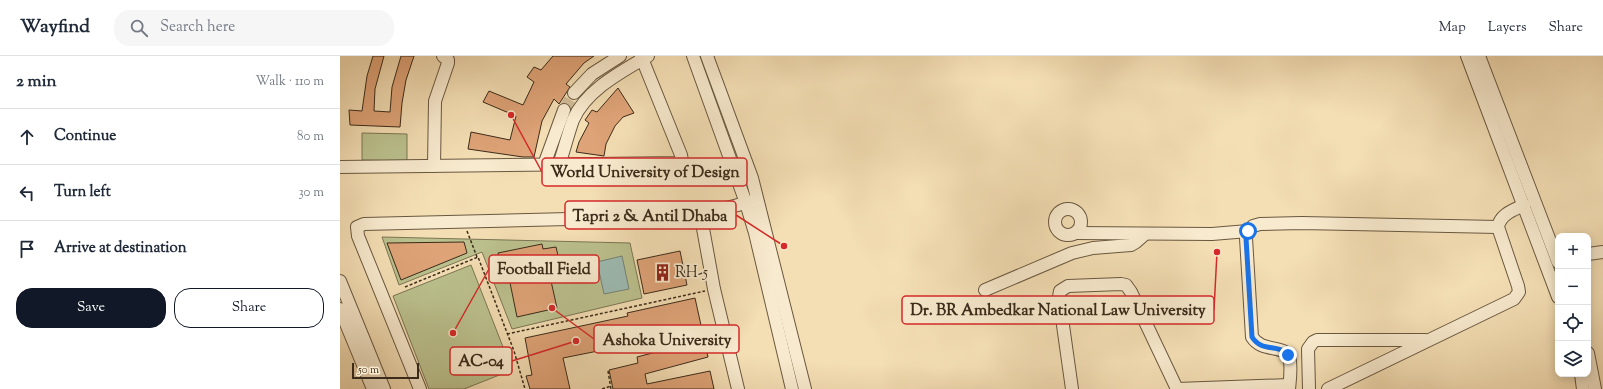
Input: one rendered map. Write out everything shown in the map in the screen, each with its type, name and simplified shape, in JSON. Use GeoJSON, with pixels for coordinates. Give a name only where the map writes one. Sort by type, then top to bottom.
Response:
{"type":"FeatureCollection","features":[{"type":"Feature","properties":{"kind":"street"},"geometry":{"type":"LineString","coordinates":[[434,166],[435,101],[448,63],[448,60],[443,56]]}},
{"type":"Feature","properties":{"kind":"street"},"geometry":{"type":"LineString","coordinates":[[574,93],[592,74],[620,56]]}},
{"type":"Feature","properties":{"kind":"street"},"geometry":{"type":"LineString","coordinates":[[693,56],[746,203],[755,233],[792,389]]}},
{"type":"Feature","properties":{"kind":"street"},"geometry":{"type":"LineString","coordinates":[[707,56],[759,200],[805,389]]}},
{"type":"Feature","properties":{"kind":"street"},"geometry":{"type":"LineString","coordinates":[[1467,56],[1521,183],[1555,255]]}},
{"type":"Feature","properties":{"kind":"street"},"geometry":{"type":"LineString","coordinates":[[1479,56],[1521,183],[1524,205],[1555,289]]}},
{"type":"Feature","properties":{"kind":"street"},"geometry":{"type":"LineString","coordinates":[[340,167],[677,164],[682,161],[681,155],[644,57],[602,86],[580,107],[574,119],[559,165]]}},
{"type":"Feature","properties":{"kind":"street"},"geometry":{"type":"LineString","coordinates":[[544,165],[564,110]]}},
{"type":"Feature","properties":{"kind":"street"},"geometry":{"type":"LineString","coordinates":[[695,218],[719,210],[759,200]]}},
{"type":"Feature","properties":{"kind":"street"},"geometry":{"type":"LineString","coordinates":[[1328,389],[1514,299],[1519,292],[1518,286],[1498,227],[1499,221],[1502,217],[1524,205]]}},
{"type":"Feature","properties":{"kind":"street"},"geometry":{"type":"LineString","coordinates":[[420,389],[358,236],[357,227],[364,224],[690,216],[695,218],[702,222],[714,289],[738,389]]}},
{"type":"Feature","properties":{"kind":"street"},"geometry":{"type":"LineString","coordinates":[[1075,233],[1218,234],[1248,231],[1254,226],[1260,224],[1274,223],[1498,227]]}},
{"type":"Feature","properties":{"kind":"street"},"geometry":{"type":"LineString","coordinates":[[1072,389],[1059,297],[1060,291],[1068,286],[1121,284],[1126,285],[1131,292],[1177,389],[1289,387],[1290,362],[1288,355],[1285,352],[1262,347],[1255,342],[1252,337],[1246,238],[1248,231]]}},
{"type":"Feature","properties":{"kind":"street"},"geometry":{"type":"LineString","coordinates":[[985,290],[1072,253],[1092,248],[1131,245],[1145,234]]}},
{"type":"Feature","properties":{"kind":"street"},"geometry":{"type":"LineString","coordinates":[[1591,254],[1603,252]]}},
{"type":"Feature","properties":{"kind":"street"},"geometry":{"type":"LineString","coordinates":[[340,281],[384,389]]}},
{"type":"Feature","properties":{"kind":"street"},"geometry":{"type":"LineString","coordinates":[[340,309],[373,389]]}},
{"type":"Feature","properties":{"kind":"street"},"geometry":{"type":"LineString","coordinates":[[1309,389],[1308,349],[1313,342],[1317,340],[1428,340]]}},
{"type":"Feature","properties":{"kind":"street"},"geometry":{"type":"LineString","coordinates":[[1591,368],[1595,389]]}},
{"type":"Feature","properties":{"kind":"street"},"geometry":{"type":"LineString","coordinates":[[1581,377],[1583,389]]}},
{"type":"Feature","properties":{"kind":"path"},"geometry":{"type":"LineString","coordinates":[[469,221],[467,232],[507,334],[525,389]]}},
{"type":"Feature","properties":{"kind":"path"},"geometry":{"type":"LineString","coordinates":[[405,287],[478,258]]}},
{"type":"Feature","properties":{"kind":"path"},"geometry":{"type":"LineString","coordinates":[[507,334],[714,289]]}},
{"type":"Feature","properties":{"kind":"path"},"geometry":{"type":"LineString","coordinates":[[608,371],[611,389]]}},
{"type":"Feature","properties":{"kind":"path"},"geometry":{"type":"LineString","coordinates":[[602,389],[611,386]]}},
{"type":"Feature","properties":{"kind":"green space"},"geometry":{"type":"Polygon","coordinates":[[[362,133],[407,134],[407,161],[362,160],[362,133]]]}},
{"type":"Feature","properties":{"kind":"green space"},"geometry":{"type":"Polygon","coordinates":[[[382,237],[630,243],[642,298],[512,329],[482,252],[399,285],[382,237]]]}},
{"type":"Feature","properties":{"kind":"green space"},"geometry":{"type":"Polygon","coordinates":[[[471,265],[512,370],[464,389],[429,389],[393,296],[471,265]]]}},
{"type":"Feature","properties":{"kind":"water"},"geometry":{"type":"Polygon","coordinates":[[[622,256],[629,289],[604,294],[597,262],[622,256]]]}},
{"type":"Feature","properties":{"kind":"building"},"geometry":{"type":"Polygon","coordinates":[[[373,56],[384,56],[375,89],[374,111],[390,112],[392,87],[401,56],[414,56],[406,80],[400,127],[350,125],[349,110],[362,111],[367,76],[373,56]]]}},
{"type":"Feature","properties":{"kind":"building"},"geometry":{"type":"Polygon","coordinates":[[[553,56],[594,56],[584,63],[566,84],[570,87],[559,104],[554,99],[542,121],[534,157],[523,157],[468,149],[471,132],[510,140],[516,116],[483,102],[489,91],[523,105],[534,82],[527,77],[534,67],[541,70],[553,56]]]}},
{"type":"Feature","properties":{"kind":"building"},"geometry":{"type":"Polygon","coordinates":[[[618,88],[634,113],[623,117],[615,126],[606,144],[604,156],[576,152],[579,142],[589,123],[585,120],[592,110],[597,112],[618,88]]]}},
{"type":"Feature","properties":{"kind":"building"},"geometry":{"type":"Polygon","coordinates":[[[464,242],[467,253],[401,280],[387,243],[464,242]]]}},
{"type":"Feature","properties":{"kind":"building"},"geometry":{"type":"Polygon","coordinates":[[[542,244],[543,249],[556,247],[559,260],[547,263],[557,308],[517,317],[507,268],[501,269],[498,253],[542,244]]]}},
{"type":"Feature","properties":{"kind":"building","name":"RH-5"},"geometry":{"type":"Polygon","coordinates":[[[680,251],[687,285],[644,294],[637,260],[680,251]]]}},
{"type":"Feature","properties":{"kind":"building"},"geometry":{"type":"Polygon","coordinates":[[[695,298],[708,357],[645,374],[647,384],[710,371],[714,389],[613,389],[609,370],[638,363],[637,357],[660,351],[655,328],[625,334],[628,345],[563,358],[570,389],[530,389],[526,376],[532,375],[525,338],[628,316],[627,313],[695,298]]]}},
{"type":"Feature","properties":{"kind":"tunnel"},"geometry":{"type":"LineString","coordinates":[[564,110],[574,93]]}},
{"type":"Feature","properties":{"kind":"place","name":"World University of Design"},"geometry":{"type":"Point","coordinates":[511,115]}},
{"type":"Feature","properties":{"kind":"place","name":"Tapri 2 & Antil Dhaba"},"geometry":{"type":"Point","coordinates":[784,246]}},
{"type":"Feature","properties":{"kind":"place","name":"Dr. BR Ambedkar National Law University"},"geometry":{"type":"Point","coordinates":[1217,252]}},
{"type":"Feature","properties":{"kind":"place","name":"RH-5"},"geometry":{"type":"Point","coordinates":[662,273]}},
{"type":"Feature","properties":{"kind":"place","name":"Ashoka University"},"geometry":{"type":"Point","coordinates":[552,308]}},
{"type":"Feature","properties":{"kind":"place","name":"Football Field"},"geometry":{"type":"Point","coordinates":[453,333]}},
{"type":"Feature","properties":{"kind":"place","name":"AC-04"},"geometry":{"type":"Point","coordinates":[576,341]}},
{"type":"Feature","properties":{"kind":"route"},"geometry":{"type":"LineString","coordinates":[[1248,231],[1246,238],[1250,331],[1255,342],[1262,347],[1279,350],[1288,355]]}}]}
